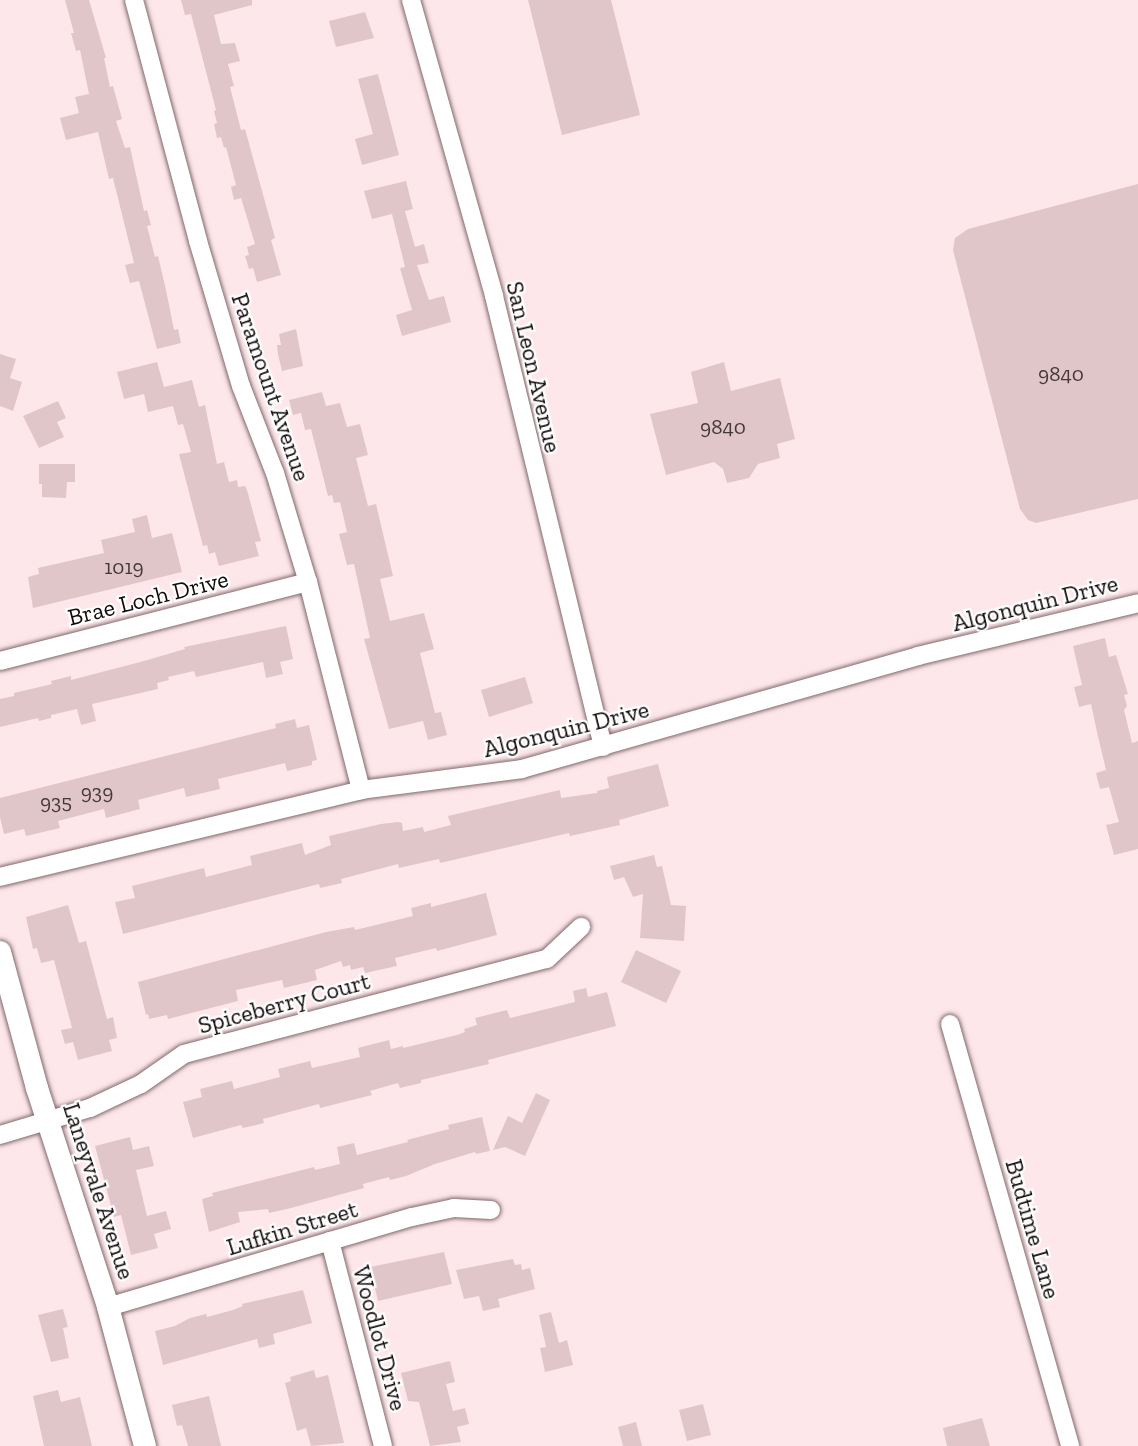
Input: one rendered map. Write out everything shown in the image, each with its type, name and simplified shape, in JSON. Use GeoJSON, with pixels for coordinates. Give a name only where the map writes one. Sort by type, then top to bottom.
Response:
{"type":"FeatureCollection","features":[{"type":"Feature","properties":{"kind":"street","name":"Paramount Avenue"},"geometry":{"type":"LineString","coordinates":[[134,0],[198,241],[241,386],[275,473],[308,582],[362,790]]}},
{"type":"Feature","properties":{"kind":"street","name":"San Leon Avenue"},"geometry":{"type":"LineString","coordinates":[[411,0],[494,296],[603,747]]}},
{"type":"Feature","properties":{"kind":"street","name":"Brae Loch Drive"},"geometry":{"type":"LineString","coordinates":[[0,661],[308,582]]}},
{"type":"Feature","properties":{"kind":"street","name":"Algonquin Drive"},"geometry":{"type":"LineString","coordinates":[[0,877],[362,790],[522,769],[918,656],[1138,603]]}},
{"type":"Feature","properties":{"kind":"street","name":"Spiceberry Court"},"geometry":{"type":"LineString","coordinates":[[0,1134],[90,1108],[141,1084],[184,1054],[547,959],[580,927]]}},
{"type":"Feature","properties":{"kind":"street","name":"Laneyvale Avenue"},"geometry":{"type":"LineString","coordinates":[[0,952],[37,1088],[108,1307],[145,1446]]}},
{"type":"Feature","properties":{"kind":"street","name":"Budtime Lane"},"geometry":{"type":"LineString","coordinates":[[950,1024],[1070,1446]]}},
{"type":"Feature","properties":{"kind":"street","name":"Lufkin Street"},"geometry":{"type":"LineString","coordinates":[[108,1307],[330,1241],[454,1208],[491,1210]]}},
{"type":"Feature","properties":{"kind":"street","name":"Woodlot Drive"},"geometry":{"type":"LineString","coordinates":[[330,1241],[383,1446]]}},
{"type":"Feature","properties":{"kind":"building"},"geometry":{"type":"Polygon","coordinates":[[[65,0],[89,0],[106,58],[104,58],[110,87],[113,86],[122,119],[116,121],[125,148],[130,147],[144,211],[147,210],[151,225],[147,226],[155,257],[158,256],[174,330],[178,329],[181,343],[157,349],[139,281],[130,283],[125,265],[134,263],[113,178],[109,179],[98,132],[66,140],[60,118],[79,113],[75,97],[89,94],[80,50],[76,51],[71,33],[74,33],[65,0]]]}},
{"type":"Feature","properties":{"kind":"building"},"geometry":{"type":"Polygon","coordinates":[[[181,0],[252,0],[252,5],[214,15],[221,44],[235,43],[240,61],[228,64],[234,86],[230,87],[241,130],[245,129],[275,238],[271,240],[281,275],[257,282],[253,268],[249,269],[245,256],[249,255],[247,247],[255,244],[241,198],[234,200],[231,187],[236,185],[226,147],[224,148],[221,137],[217,138],[214,124],[217,123],[214,111],[216,110],[191,14],[185,15],[181,0]]]}},
{"type":"Feature","properties":{"kind":"building"},"geometry":{"type":"Polygon","coordinates":[[[528,0],[611,0],[640,115],[562,135],[528,0]]]}},
{"type":"Feature","properties":{"kind":"building"},"geometry":{"type":"Polygon","coordinates":[[[365,12],[374,38],[336,47],[329,21],[365,12]]]}},
{"type":"Feature","properties":{"kind":"building"},"geometry":{"type":"Polygon","coordinates":[[[378,74],[399,155],[362,165],[355,139],[373,134],[358,79],[378,74]]]}},
{"type":"Feature","properties":{"kind":"building"},"geometry":{"type":"Polygon","coordinates":[[[406,181],[413,209],[405,211],[415,247],[424,244],[429,263],[417,265],[429,300],[444,296],[451,322],[402,336],[396,315],[412,310],[400,268],[405,267],[392,214],[372,219],[364,191],[406,181]]]}},
{"type":"Feature","properties":{"kind":"building"},"geometry":{"type":"Polygon","coordinates":[[[1138,184],[1138,499],[1036,523],[1028,520],[1020,509],[953,250],[955,238],[968,229],[1138,184]]]}},
{"type":"Feature","properties":{"kind":"building"},"geometry":{"type":"Polygon","coordinates":[[[296,329],[303,366],[282,371],[277,345],[281,345],[279,334],[296,329]]]}},
{"type":"Feature","properties":{"kind":"building"},"geometry":{"type":"Polygon","coordinates":[[[0,354],[16,359],[10,378],[22,382],[13,411],[0,406],[0,354]]]}},
{"type":"Feature","properties":{"kind":"building"},"geometry":{"type":"Polygon","coordinates":[[[157,362],[164,387],[192,380],[199,407],[205,405],[217,464],[224,462],[229,482],[237,480],[238,487],[245,486],[247,490],[261,541],[255,542],[259,556],[219,566],[215,552],[209,554],[207,545],[203,546],[179,454],[191,452],[183,424],[178,425],[173,406],[148,412],[144,394],[124,399],[117,372],[157,362]]]}},
{"type":"Feature","properties":{"kind":"building"},"geometry":{"type":"Polygon","coordinates":[[[724,362],[731,391],[780,378],[795,439],[777,444],[780,458],[758,464],[749,478],[727,483],[723,469],[714,462],[666,475],[650,414],[698,403],[691,372],[724,362]]]}},
{"type":"Feature","properties":{"kind":"building"},"geometry":{"type":"Polygon","coordinates":[[[322,392],[326,406],[340,403],[347,427],[360,424],[368,455],[356,458],[368,506],[376,504],[393,576],[380,579],[390,621],[424,613],[434,649],[420,653],[435,713],[441,712],[447,735],[428,740],[423,721],[389,729],[364,639],[370,638],[354,564],[347,565],[339,534],[347,532],[340,502],[334,503],[332,495],[328,496],[311,429],[305,430],[301,413],[293,415],[289,400],[322,392]]]}},
{"type":"Feature","properties":{"kind":"building"},"geometry":{"type":"Polygon","coordinates":[[[58,401],[66,418],[57,422],[64,437],[39,448],[23,416],[58,401]]]}},
{"type":"Feature","properties":{"kind":"building"},"geometry":{"type":"Polygon","coordinates":[[[39,464],[75,464],[75,482],[67,482],[66,498],[42,497],[42,484],[39,484],[39,464]]]}},
{"type":"Feature","properties":{"kind":"building"},"geometry":{"type":"Polygon","coordinates":[[[147,515],[152,538],[172,533],[182,572],[33,608],[28,577],[39,574],[38,568],[104,553],[101,540],[135,532],[132,519],[147,515]]]}},
{"type":"Feature","properties":{"kind":"building"},"geometry":{"type":"Polygon","coordinates":[[[286,626],[293,659],[280,662],[283,674],[266,678],[263,662],[196,677],[194,671],[168,677],[169,680],[157,683],[158,689],[92,704],[96,721],[81,725],[77,709],[51,715],[51,718],[39,721],[38,718],[0,727],[0,699],[14,696],[14,693],[52,684],[51,681],[71,676],[71,680],[144,661],[185,649],[184,647],[286,626]]]}},
{"type":"Feature","properties":{"kind":"building"},"geometry":{"type":"Polygon","coordinates":[[[1105,638],[1109,657],[1116,655],[1128,694],[1124,695],[1127,706],[1124,710],[1132,743],[1138,741],[1138,849],[1114,855],[1106,825],[1119,822],[1109,787],[1100,789],[1096,773],[1106,770],[1091,704],[1079,707],[1074,687],[1082,685],[1073,646],[1105,638]]]}},
{"type":"Feature","properties":{"kind":"building"},"geometry":{"type":"Polygon","coordinates":[[[525,677],[533,703],[489,717],[481,690],[525,677]]]}},
{"type":"Feature","properties":{"kind":"building"},"geometry":{"type":"Polygon","coordinates":[[[295,719],[297,728],[309,725],[317,760],[312,761],[312,765],[287,771],[285,763],[218,779],[220,789],[186,797],[184,788],[138,800],[140,809],[106,818],[104,809],[58,821],[60,828],[26,836],[24,829],[4,834],[0,817],[0,798],[276,728],[275,724],[295,719]]]}},
{"type":"Feature","properties":{"kind":"building"},"geometry":{"type":"Polygon","coordinates":[[[658,764],[669,806],[619,820],[620,825],[570,836],[569,833],[440,863],[439,859],[399,868],[398,864],[341,879],[342,883],[320,888],[319,884],[123,934],[115,902],[135,898],[132,886],[204,868],[206,877],[252,865],[250,856],[302,843],[305,855],[331,845],[329,836],[381,824],[398,822],[402,823],[403,831],[423,827],[424,832],[451,825],[448,816],[560,790],[561,798],[597,793],[597,791],[609,788],[607,777],[658,764]]]}},
{"type":"Feature","properties":{"kind":"building"},"geometry":{"type":"Polygon","coordinates":[[[654,855],[657,867],[662,866],[671,905],[686,906],[684,941],[640,938],[643,894],[633,897],[624,877],[614,880],[610,866],[654,855]]]}},
{"type":"Feature","properties":{"kind":"building"},"geometry":{"type":"Polygon","coordinates":[[[486,893],[497,935],[437,951],[436,948],[395,958],[397,966],[365,973],[363,967],[351,970],[350,965],[343,967],[341,961],[315,970],[317,980],[284,988],[282,980],[236,990],[238,1001],[168,1019],[167,1015],[149,1019],[148,1014],[146,1015],[138,982],[326,932],[354,927],[355,930],[413,916],[411,908],[431,903],[431,907],[486,893]]]}},
{"type":"Feature","properties":{"kind":"building"},"geometry":{"type":"Polygon","coordinates":[[[68,905],[79,943],[86,941],[107,1019],[113,1017],[117,1038],[109,1040],[112,1051],[78,1060],[73,1042],[65,1044],[61,1030],[72,1028],[54,960],[41,963],[37,948],[33,949],[26,917],[68,905]]]}},
{"type":"Feature","properties":{"kind":"building"},"geometry":{"type":"Polygon","coordinates":[[[636,950],[681,971],[666,1003],[621,982],[636,950]]]}},
{"type":"Feature","properties":{"kind":"building"},"geometry":{"type":"Polygon","coordinates":[[[586,988],[588,997],[607,992],[616,1026],[488,1060],[489,1064],[421,1080],[421,1083],[400,1088],[398,1083],[370,1091],[372,1095],[320,1108],[319,1104],[263,1119],[264,1123],[243,1128],[241,1125],[193,1138],[183,1102],[202,1097],[200,1089],[232,1081],[234,1089],[280,1077],[278,1069],[310,1061],[312,1068],[360,1057],[358,1048],[389,1040],[391,1049],[457,1035],[465,1032],[464,1029],[477,1025],[475,1018],[507,1010],[510,1018],[575,1002],[573,991],[586,988]]]}},
{"type":"Feature","properties":{"kind":"building"},"geometry":{"type":"Polygon","coordinates":[[[536,1093],[550,1100],[525,1156],[505,1147],[493,1150],[508,1116],[522,1123],[536,1093]]]}},
{"type":"Feature","properties":{"kind":"building"},"geometry":{"type":"Polygon","coordinates":[[[482,1117],[490,1151],[476,1154],[475,1152],[435,1164],[406,1176],[390,1180],[389,1177],[363,1184],[364,1188],[291,1208],[269,1213],[268,1209],[238,1212],[240,1222],[209,1232],[202,1199],[213,1196],[212,1193],[314,1167],[315,1170],[340,1164],[337,1147],[354,1143],[357,1155],[408,1142],[407,1140],[449,1129],[448,1125],[482,1117]]]}},
{"type":"Feature","properties":{"kind":"building"},"geometry":{"type":"Polygon","coordinates":[[[130,1137],[133,1150],[149,1146],[154,1166],[136,1170],[147,1216],[166,1211],[171,1229],[154,1234],[158,1248],[131,1255],[121,1215],[114,1217],[95,1146],[130,1137]]]}},
{"type":"Feature","properties":{"kind":"building"},"geometry":{"type":"Polygon","coordinates":[[[444,1252],[452,1284],[378,1301],[370,1267],[444,1252]]]}},
{"type":"Feature","properties":{"kind":"building"},"geometry":{"type":"Polygon","coordinates":[[[513,1259],[515,1265],[521,1264],[522,1270],[530,1268],[535,1289],[498,1299],[500,1307],[483,1311],[479,1296],[464,1299],[456,1270],[513,1259]]]}},
{"type":"Feature","properties":{"kind":"building"},"geometry":{"type":"Polygon","coordinates":[[[303,1290],[312,1323],[273,1334],[275,1344],[259,1348],[257,1339],[163,1365],[155,1331],[175,1326],[190,1318],[206,1314],[207,1317],[233,1310],[243,1306],[242,1304],[303,1290]]]}},
{"type":"Feature","properties":{"kind":"building"},"geometry":{"type":"Polygon","coordinates":[[[63,1309],[68,1327],[63,1328],[69,1358],[51,1362],[38,1315],[63,1309]]]}},
{"type":"Feature","properties":{"kind":"building"},"geometry":{"type":"Polygon","coordinates":[[[551,1312],[559,1343],[567,1340],[573,1365],[545,1372],[540,1348],[546,1347],[539,1315],[551,1312]]]}},
{"type":"Feature","properties":{"kind":"building"},"geometry":{"type":"Polygon","coordinates":[[[450,1361],[455,1382],[446,1384],[453,1411],[465,1408],[469,1424],[457,1427],[461,1442],[430,1446],[419,1402],[408,1401],[401,1373],[450,1361]]]}},
{"type":"Feature","properties":{"kind":"building"},"geometry":{"type":"Polygon","coordinates":[[[314,1370],[316,1378],[328,1375],[344,1443],[311,1446],[306,1428],[297,1431],[285,1383],[291,1381],[290,1377],[314,1370]]]}},
{"type":"Feature","properties":{"kind":"building"},"geometry":{"type":"Polygon","coordinates":[[[58,1390],[61,1402],[80,1397],[92,1446],[44,1446],[33,1396],[58,1390]]]}},
{"type":"Feature","properties":{"kind":"building"},"geometry":{"type":"Polygon","coordinates":[[[209,1396],[221,1446],[188,1446],[182,1425],[177,1426],[172,1405],[209,1396]]]}},
{"type":"Feature","properties":{"kind":"building"},"geometry":{"type":"Polygon","coordinates":[[[703,1404],[711,1435],[687,1441],[679,1410],[703,1404]]]}},
{"type":"Feature","properties":{"kind":"building"},"geometry":{"type":"Polygon","coordinates":[[[982,1418],[990,1446],[947,1446],[943,1428],[982,1418]]]}},
{"type":"Feature","properties":{"kind":"building"},"geometry":{"type":"Polygon","coordinates":[[[636,1422],[642,1446],[623,1446],[618,1427],[636,1422]]]}}]}
